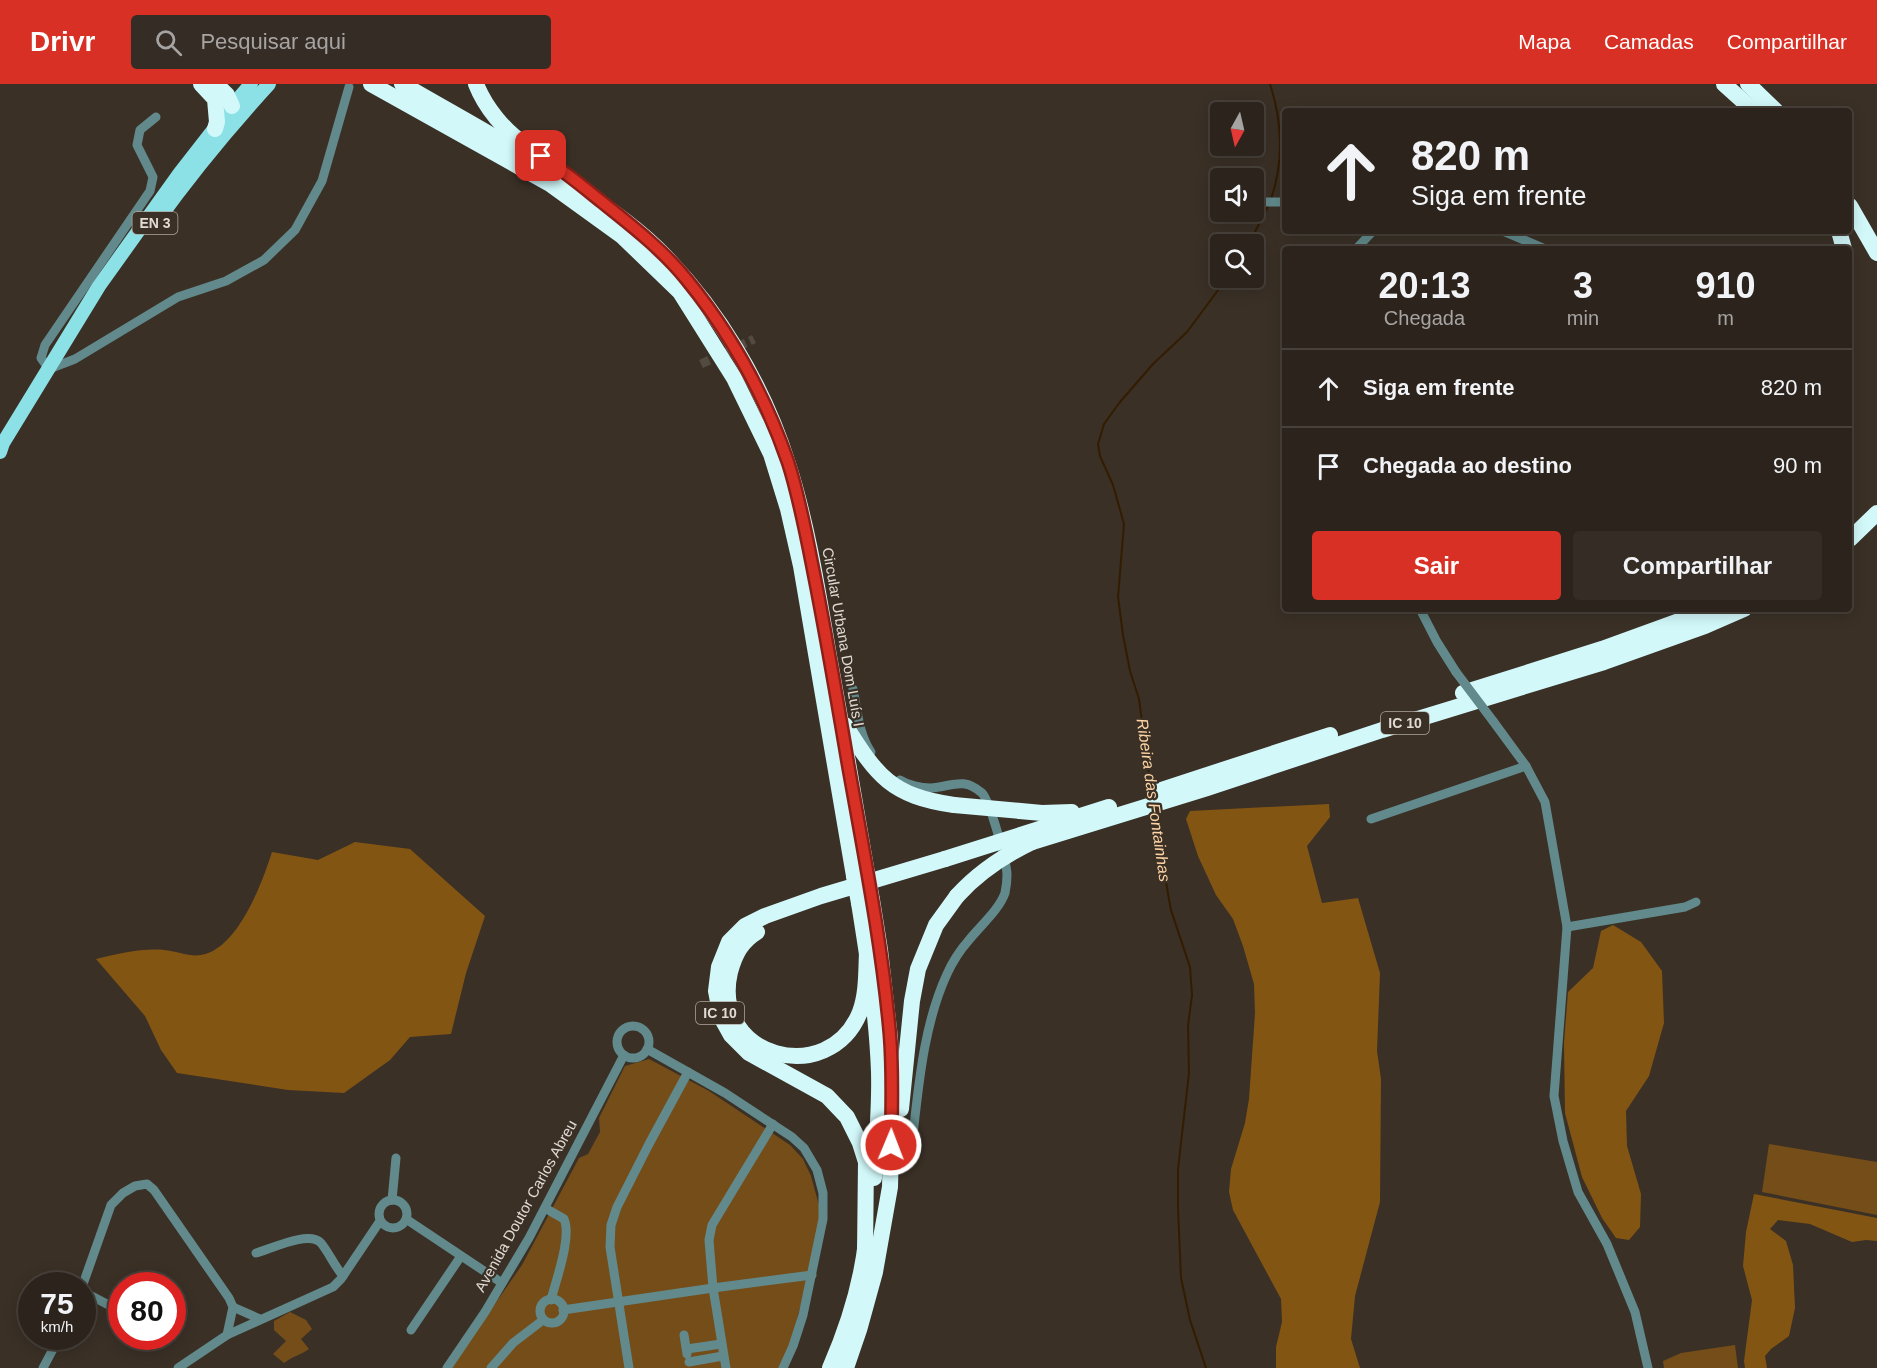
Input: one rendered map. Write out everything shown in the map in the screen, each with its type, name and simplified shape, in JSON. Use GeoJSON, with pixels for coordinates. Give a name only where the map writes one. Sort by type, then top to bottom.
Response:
{"type":"FeatureCollection","features":[{"type":"Feature","properties":{"kind":"highway"},"geometry":{"type":"LineString","coordinates":[[201,84],[215,91],[232,106]]}},
{"type":"Feature","properties":{"kind":"highway","name":"Circular Urbana Dom Luís I"},"geometry":{"type":"LineString","coordinates":[[371,84],[550,184],[622,236],[680,292],[734,378],[771,454],[788,509],[861,875]]}},
{"type":"Feature","properties":{"kind":"highway","name":"Circular Urbana Dom Luís I"},"geometry":{"type":"LineString","coordinates":[[402,84],[534,160],[584,192],[627,222],[656,247],[686,279],[720,325],[755,384],[788,464],[818,593],[840,717],[865,901],[867,953],[877,1041],[879,1103],[874,1184],[865,1252],[849,1317],[830,1368]]}},
{"type":"Feature","properties":{"kind":"highway"},"geometry":{"type":"LineString","coordinates":[[476,84],[481,98],[513,137],[555,165],[627,222]]}},
{"type":"Feature","properties":{"kind":"highway"},"geometry":{"type":"LineString","coordinates":[[1724,84],[1751,108]]}},
{"type":"Feature","properties":{"kind":"highway"},"geometry":{"type":"LineString","coordinates":[[1748,84],[1773,108]]}},
{"type":"Feature","properties":{"kind":"highway"},"geometry":{"type":"LineString","coordinates":[[215,91],[217,122],[215,129]]}},
{"type":"Feature","properties":{"kind":"highway"},"geometry":{"type":"LineString","coordinates":[[1852,209],[1877,253]]}},
{"type":"Feature","properties":{"kind":"highway"},"geometry":{"type":"LineString","coordinates":[[1852,537],[1877,513]]}},
{"type":"Feature","properties":{"kind":"highway","name":"IC 10"},"geometry":{"type":"LineString","coordinates":[[867,953],[866,979],[860,1011],[847,1033],[830,1047],[802,1055],[771,1052],[753,1043],[735,1021],[728,1003],[728,982],[733,959],[746,940],[768,925],[1109,807],[1602,649],[1705,612]]}},
{"type":"Feature","properties":{"kind":"highway","name":"IC 10"},"geometry":{"type":"LineString","coordinates":[[865,1252],[866,1162],[848,1117],[827,1096],[749,1053],[731,1035],[721,1017],[716,991],[719,966],[729,942],[745,926],[765,916],[822,896],[1032,842],[1208,788],[1382,730],[1604,662],[1705,626],[1737,612]]}},
{"type":"Feature","properties":{"kind":"highway","name":"IC 10"},"geometry":{"type":"LineString","coordinates":[[840,717],[866,759],[883,779],[895,788],[920,799],[954,805],[1042,813],[1077,812],[1109,807]]}},
{"type":"Feature","properties":{"kind":"highway","name":"IC 10"},"geometry":{"type":"LineString","coordinates":[[890,1187],[902,1103],[912,1001],[918,969],[936,925],[957,896],[974,879],[992,864],[1032,842]]}},
{"type":"Feature","properties":{"kind":"highway","name":"Circular Urbana Dom Luís I"},"geometry":{"type":"LineString","coordinates":[[846,1368],[875,1272],[890,1187],[892,1103],[890,1038],[880,950],[865,901]]}},
{"type":"Feature","properties":{"kind":"main road","name":"EN 3"},"geometry":{"type":"LineString","coordinates":[[0,452],[3,443],[99,286],[179,174],[251,84]]}},
{"type":"Feature","properties":{"kind":"main road","name":"EN 3"},"geometry":{"type":"LineString","coordinates":[[49,369],[200,164],[269,84]]}},
{"type":"Feature","properties":{"kind":"main road"},"geometry":{"type":"LineString","coordinates":[[200,164],[205,152],[231,120],[232,106],[252,103]]}},
{"type":"Feature","properties":{"kind":"street"},"geometry":{"type":"LineString","coordinates":[[156,117],[140,130],[137,145],[153,177],[150,191],[45,345],[41,358],[49,369],[75,359],[178,297],[226,281],[264,260],[295,230],[322,181],[349,87]]}},
{"type":"Feature","properties":{"kind":"street"},"geometry":{"type":"LineString","coordinates":[[1264,202],[1281,202]]}},
{"type":"Feature","properties":{"kind":"street"},"geometry":{"type":"LineString","coordinates":[[1359,246],[1370,234]]}},
{"type":"Feature","properties":{"kind":"street"},"geometry":{"type":"LineString","coordinates":[[1510,234],[1538,246]]}},
{"type":"Feature","properties":{"kind":"street"},"geometry":{"type":"LineString","coordinates":[[1422,612],[1456,672],[1494,720],[1526,766],[1545,802],[1560,876],[1567,927],[1554,1096],[1563,1141],[1578,1192],[1607,1244],[1635,1312],[1648,1368]]}},
{"type":"Feature","properties":{"kind":"street"},"geometry":{"type":"LineString","coordinates":[[853,689],[867,747],[885,771],[906,784],[930,788],[954,783],[969,784],[984,795],[997,830],[1007,873],[1004,894],[947,973],[935,1006],[923,1061],[911,1152]]}},
{"type":"Feature","properties":{"kind":"street"},"geometry":{"type":"LineString","coordinates":[[1371,819],[1526,766]]}},
{"type":"Feature","properties":{"kind":"street"},"geometry":{"type":"LineString","coordinates":[[1567,927],[1685,907],[1696,902]]}},
{"type":"Feature","properties":{"kind":"street"},"geometry":{"type":"LineString","coordinates":[[629,1026],[639,1026],[644,1029],[649,1040],[647,1049],[640,1056],[632,1058],[624,1055],[618,1048],[619,1033],[629,1026]]}},
{"type":"Feature","properties":{"kind":"street"},"geometry":{"type":"LineString","coordinates":[[647,1049],[725,1093],[773,1124],[804,1148],[812,1160],[823,1193],[824,1212],[797,1336],[783,1368]]}},
{"type":"Feature","properties":{"kind":"street","name":"Avenida Doutor Carlos Abreu"},"geometry":{"type":"LineString","coordinates":[[447,1368],[502,1283],[545,1208],[624,1055]]}},
{"type":"Feature","properties":{"kind":"street"},"geometry":{"type":"LineString","coordinates":[[629,1368],[609,1235],[612,1221],[633,1173],[688,1072]]}},
{"type":"Feature","properties":{"kind":"street"},"geometry":{"type":"LineString","coordinates":[[726,1368],[713,1288],[709,1240],[716,1216],[773,1124]]}},
{"type":"Feature","properties":{"kind":"street"},"geometry":{"type":"LineString","coordinates":[[392,1200],[396,1158]]}},
{"type":"Feature","properties":{"kind":"street"},"geometry":{"type":"LineString","coordinates":[[88,1272],[111,1205],[125,1191],[141,1184],[147,1184],[154,1190],[229,1298],[233,1307],[226,1335]]}},
{"type":"Feature","properties":{"kind":"street"},"geometry":{"type":"LineString","coordinates":[[388,1201],[396,1201],[404,1206],[406,1220],[404,1224],[396,1228],[386,1227],[380,1221],[380,1207],[388,1201]]}},
{"type":"Feature","properties":{"kind":"street"},"geometry":{"type":"LineString","coordinates":[[545,1208],[564,1219],[567,1227],[566,1241],[551,1300]]}},
{"type":"Feature","properties":{"kind":"street"},"geometry":{"type":"LineString","coordinates":[[406,1220],[502,1283]]}},
{"type":"Feature","properties":{"kind":"street"},"geometry":{"type":"LineString","coordinates":[[178,1368],[226,1335],[330,1289],[343,1276],[380,1221]]}},
{"type":"Feature","properties":{"kind":"street"},"geometry":{"type":"LineString","coordinates":[[256,1254],[299,1239],[314,1239],[322,1245],[343,1276]]}},
{"type":"Feature","properties":{"kind":"street"},"geometry":{"type":"LineString","coordinates":[[411,1330],[461,1256]]}},
{"type":"Feature","properties":{"kind":"street"},"geometry":{"type":"LineString","coordinates":[[564,1310],[812,1275]]}},
{"type":"Feature","properties":{"kind":"street"},"geometry":{"type":"LineString","coordinates":[[551,1300],[560,1302],[564,1310],[559,1321],[549,1323],[543,1320],[540,1313],[543,1304],[551,1300]]}},
{"type":"Feature","properties":{"kind":"street"},"geometry":{"type":"LineString","coordinates":[[233,1307],[260,1319]]}},
{"type":"Feature","properties":{"kind":"street"},"geometry":{"type":"LineString","coordinates":[[491,1368],[513,1343],[543,1320]]}},
{"type":"Feature","properties":{"kind":"street"},"geometry":{"type":"LineString","coordinates":[[684,1335],[689,1365],[723,1356]]}},
{"type":"Feature","properties":{"kind":"street"},"geometry":{"type":"LineString","coordinates":[[687,1349],[721,1344]]}},
{"type":"Feature","properties":{"kind":"street"},"geometry":{"type":"LineString","coordinates":[[43,1368],[53,1350]]}},
{"type":"Feature","properties":{"kind":"shaded area"},"geometry":{"type":"Polygon","coordinates":[[[1329,804],[1330,817],[1307,846],[1322,903],[1358,898],[1380,973],[1377,1051],[1381,1079],[1380,1202],[1355,1296],[1351,1339],[1360,1368],[1276,1368],[1276,1347],[1282,1322],[1281,1299],[1233,1210],[1229,1192],[1231,1169],[1245,1123],[1249,1099],[1255,1013],[1254,984],[1233,919],[1216,895],[1198,856],[1186,819],[1190,811],[1329,804]]]}},
{"type":"Feature","properties":{"kind":"shaded area"},"geometry":{"type":"Polygon","coordinates":[[[355,842],[410,849],[485,916],[466,973],[451,1034],[410,1037],[390,1060],[344,1093],[288,1090],[177,1073],[161,1050],[145,1016],[96,959],[147,950],[201,955],[214,950],[226,941],[247,913],[272,852],[318,860],[355,842]]]}},
{"type":"Feature","properties":{"kind":"shaded area"},"geometry":{"type":"Polygon","coordinates":[[[1613,925],[1641,942],[1662,971],[1664,1023],[1649,1076],[1626,1111],[1627,1146],[1641,1194],[1640,1227],[1629,1240],[1616,1238],[1602,1218],[1582,1177],[1565,1113],[1564,1043],[1568,992],[1593,968],[1601,931],[1613,925]]]}},
{"type":"Feature","properties":{"kind":"shaded area"},"geometry":{"type":"Polygon","coordinates":[[[649,1059],[709,1091],[790,1145],[803,1159],[811,1176],[820,1209],[816,1246],[791,1342],[779,1368],[450,1368],[522,1265],[579,1158],[588,1154],[600,1132],[599,1118],[625,1066],[649,1059]]]}},
{"type":"Feature","properties":{"kind":"shaded area"},"geometry":{"type":"Polygon","coordinates":[[[1769,1144],[1877,1162],[1877,1215],[1762,1192],[1769,1144]]]}},
{"type":"Feature","properties":{"kind":"shaded area"},"geometry":{"type":"Polygon","coordinates":[[[1754,1194],[1877,1218],[1877,1241],[1852,1242],[1810,1224],[1778,1220],[1770,1229],[1786,1241],[1793,1265],[1795,1308],[1789,1336],[1765,1356],[1767,1368],[1745,1368],[1744,1361],[1752,1300],[1743,1266],[1746,1232],[1754,1194]]]}},
{"type":"Feature","properties":{"kind":"shaded area"},"geometry":{"type":"Polygon","coordinates":[[[290,1312],[306,1320],[312,1329],[301,1339],[309,1349],[284,1363],[273,1354],[286,1341],[274,1330],[274,1321],[290,1312]]]}},
{"type":"Feature","properties":{"kind":"shaded area"},"geometry":{"type":"Polygon","coordinates":[[[1735,1345],[1738,1368],[1664,1368],[1663,1361],[1681,1353],[1735,1345]]]}},
{"type":"Feature","properties":{"kind":"waterway","name":"Ribeira das Fontainhas"},"geometry":{"type":"LineString","coordinates":[[1270,84],[1277,112],[1280,141],[1278,170],[1271,199]]}},
{"type":"Feature","properties":{"kind":"waterway","name":"Ribeira das Fontainhas"},"geometry":{"type":"LineString","coordinates":[[1254,234],[1269,204]]}},
{"type":"Feature","properties":{"kind":"waterway","name":"Ribeira das Fontainhas"},"geometry":{"type":"LineString","coordinates":[[1151,790],[1139,699],[1130,671],[1118,597],[1124,524],[1113,485],[1100,456],[1098,444],[1104,424],[1120,402],[1153,364],[1187,332],[1220,288]]}},
{"type":"Feature","properties":{"kind":"waterway","name":"Ribeira das Fontainhas"},"geometry":{"type":"LineString","coordinates":[[1153,810],[1171,910],[1190,967],[1192,995],[1188,1026],[1189,1073],[1178,1169],[1178,1208],[1181,1278],[1190,1320],[1206,1368]]}},
{"type":"Feature","properties":{"kind":"tunnel"},"geometry":{"type":"LineString","coordinates":[[701,364],[754,339]]}},
{"type":"Feature","properties":{"kind":"route"},"geometry":{"type":"LineString","coordinates":[[541,156],[627,222],[656,247],[686,279],[720,325],[755,384],[788,464],[799,504],[820,604],[880,950],[890,1038],[891,1145]]}}]}
